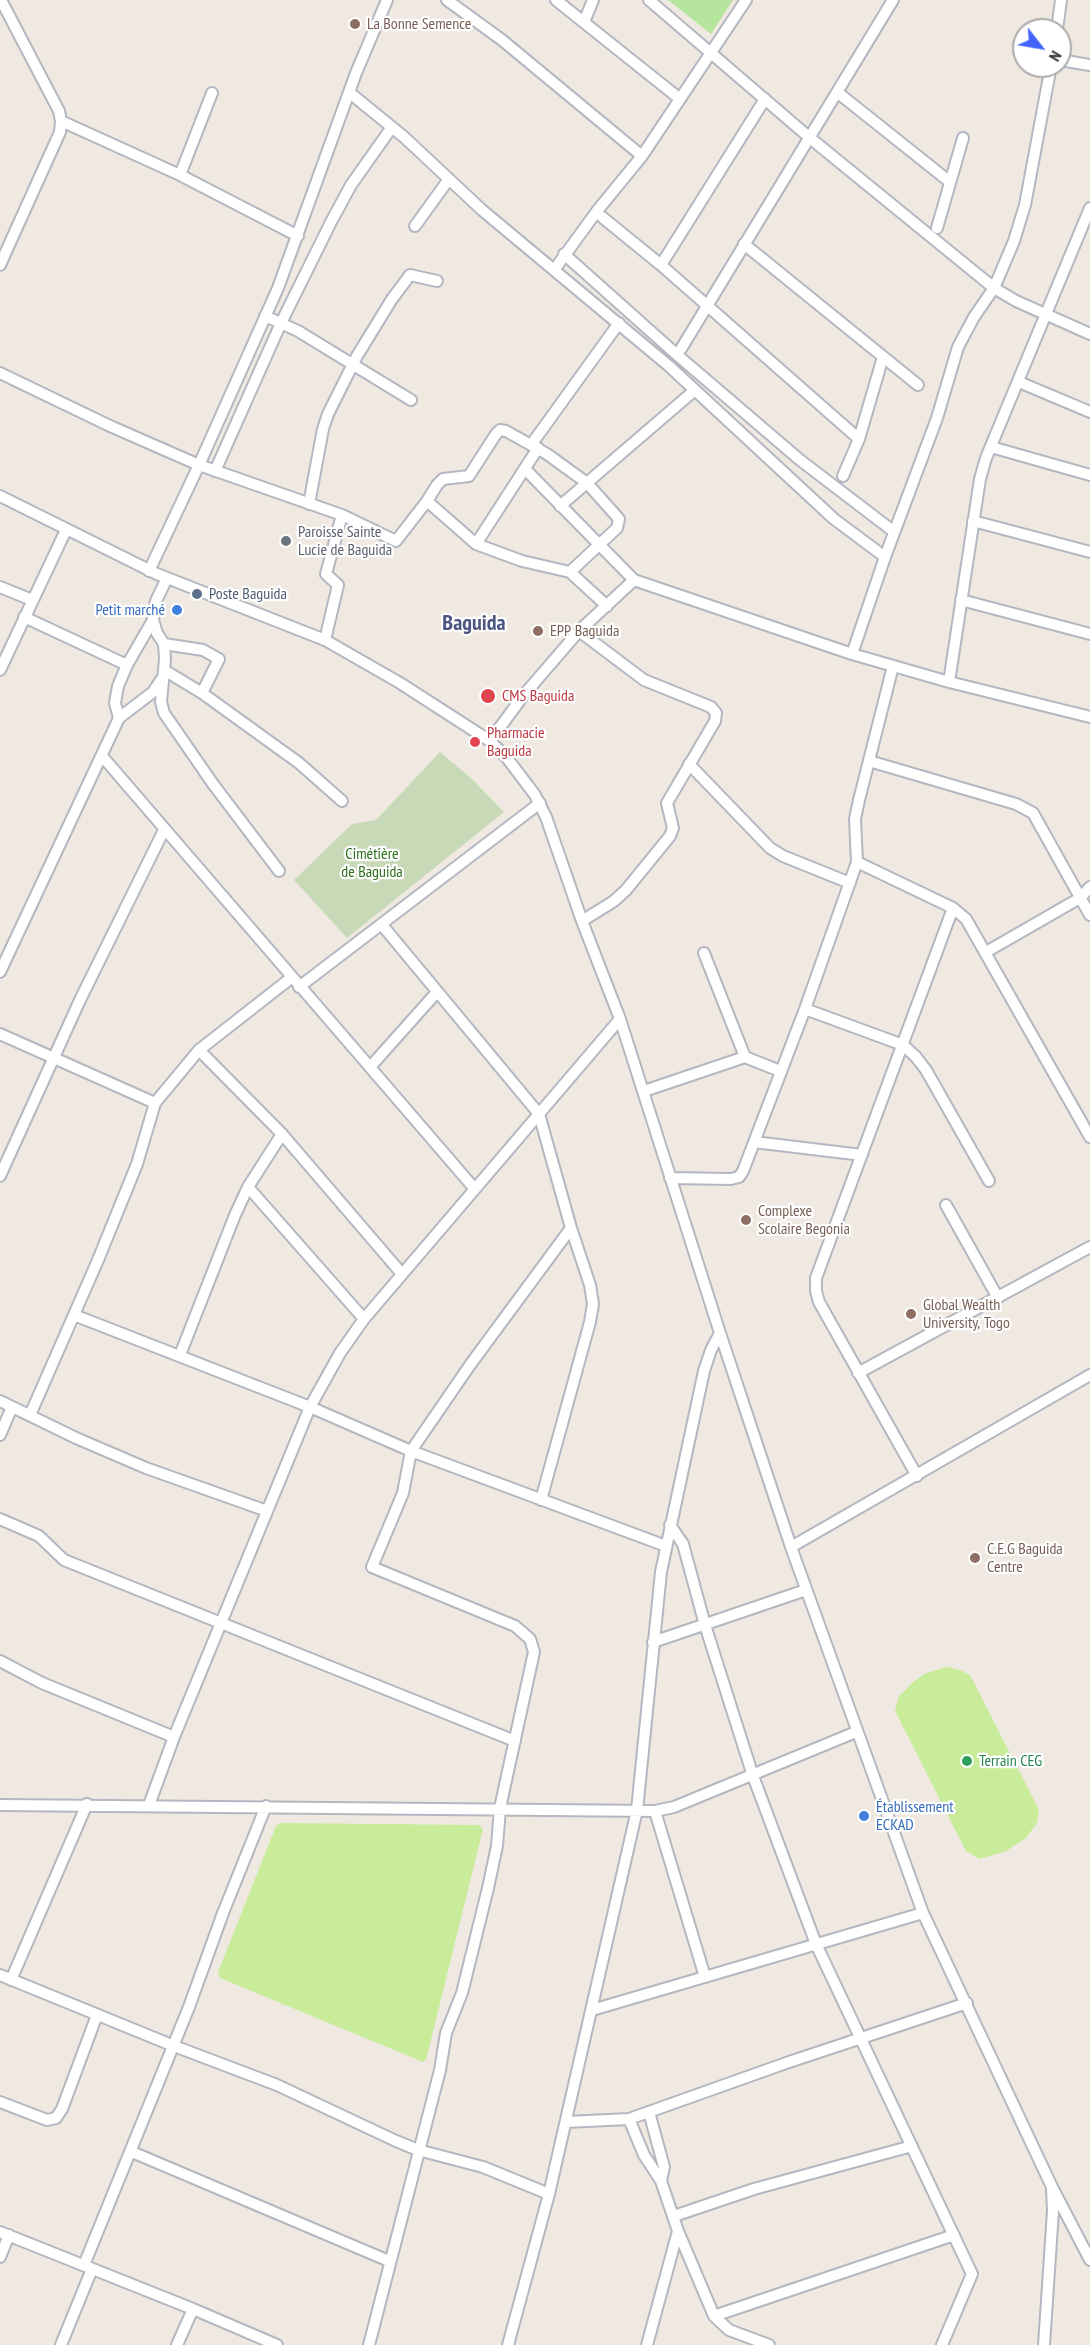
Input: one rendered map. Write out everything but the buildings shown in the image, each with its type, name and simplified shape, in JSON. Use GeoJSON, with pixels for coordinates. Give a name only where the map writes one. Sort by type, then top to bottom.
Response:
{"type":"FeatureCollection","features":[{"type":"Feature","properties":{"kind":"street"},"geometry":{"type":"LineString","coordinates":[[1,0],[61,121],[60,132],[1,262]]}},
{"type":"Feature","properties":{"kind":"street"},"geometry":{"type":"LineString","coordinates":[[149,570],[199,465],[265,316],[298,236],[356,72],[387,0]]}},
{"type":"Feature","properties":{"kind":"street"},"geometry":{"type":"LineString","coordinates":[[447,0],[502,40],[642,156]]}},
{"type":"Feature","properties":{"kind":"street"},"geometry":{"type":"LineString","coordinates":[[556,0],[680,99]]}},
{"type":"Feature","properties":{"kind":"street"},"geometry":{"type":"LineString","coordinates":[[584,22],[593,0]]}},
{"type":"Feature","properties":{"kind":"street"},"geometry":{"type":"LineString","coordinates":[[649,0],[809,137],[994,288],[1016,302],[1090,334]]}},
{"type":"Feature","properties":{"kind":"street"},"geometry":{"type":"LineString","coordinates":[[554,270],[564,254],[642,156],[746,0]]}},
{"type":"Feature","properties":{"kind":"street"},"geometry":{"type":"LineString","coordinates":[[681,350],[893,0]]}},
{"type":"Feature","properties":{"kind":"street"},"geometry":{"type":"LineString","coordinates":[[1059,18],[1061,0]]}},
{"type":"Feature","properties":{"kind":"street"},"geometry":{"type":"LineString","coordinates":[[1072,62],[1090,65]]}},
{"type":"Feature","properties":{"kind":"street"},"geometry":{"type":"LineString","coordinates":[[852,654],[893,531],[937,418],[958,347],[974,317],[994,288],[1014,241],[1025,206],[1049,78]]}},
{"type":"Feature","properties":{"kind":"street"},"geometry":{"type":"LineString","coordinates":[[837,92],[950,182]]}},
{"type":"Feature","properties":{"kind":"street"},"geometry":{"type":"LineString","coordinates":[[180,175],[212,93]]}},
{"type":"Feature","properties":{"kind":"street"},"geometry":{"type":"LineString","coordinates":[[350,93],[392,127],[482,210],[619,323],[834,519],[885,556]]}},
{"type":"Feature","properties":{"kind":"street"},"geometry":{"type":"LineString","coordinates":[[662,265],[765,99]]}},
{"type":"Feature","properties":{"kind":"street"},"geometry":{"type":"LineString","coordinates":[[61,121],[180,175],[298,236]]}},
{"type":"Feature","properties":{"kind":"street"},"geometry":{"type":"LineString","coordinates":[[215,471],[281,323],[351,185],[392,127]]}},
{"type":"Feature","properties":{"kind":"street"},"geometry":{"type":"LineString","coordinates":[[937,228],[963,138]]}},
{"type":"Feature","properties":{"kind":"street"},"geometry":{"type":"LineString","coordinates":[[415,226],[449,179]]}},
{"type":"Feature","properties":{"kind":"street"},"geometry":{"type":"LineString","coordinates":[[949,682],[980,479],[991,447],[1020,382],[1090,208]]}},
{"type":"Feature","properties":{"kind":"street"},"geometry":{"type":"LineString","coordinates":[[602,217],[662,265],[859,439]]}},
{"type":"Feature","properties":{"kind":"street"},"geometry":{"type":"LineString","coordinates":[[744,244],[918,385]]}},
{"type":"Feature","properties":{"kind":"street"},"geometry":{"type":"LineString","coordinates":[[564,254],[800,460],[893,531]]}},
{"type":"Feature","properties":{"kind":"street"},"geometry":{"type":"LineString","coordinates":[[309,504],[323,429],[352,365],[392,299],[411,275],[437,281]]}},
{"type":"Feature","properties":{"kind":"street"},"geometry":{"type":"LineString","coordinates":[[265,316],[298,331],[411,400]]}},
{"type":"Feature","properties":{"kind":"street"},"geometry":{"type":"LineString","coordinates":[[476,544],[525,469],[534,447],[619,323]]}},
{"type":"Feature","properties":{"kind":"street"},"geometry":{"type":"LineString","coordinates":[[843,476],[859,439],[883,357]]}},
{"type":"Feature","properties":{"kind":"street"},"geometry":{"type":"LineString","coordinates":[[0,373],[110,426],[199,465],[342,516],[396,541],[443,479],[463,478],[473,472],[500,430],[534,447],[587,483],[619,519],[617,528],[570,572]]}},
{"type":"Feature","properties":{"kind":"street"},"geometry":{"type":"LineString","coordinates":[[1020,382],[1090,412]]}},
{"type":"Feature","properties":{"kind":"street"},"geometry":{"type":"LineString","coordinates":[[560,506],[695,390]]}},
{"type":"Feature","properties":{"kind":"street"},"geometry":{"type":"LineString","coordinates":[[991,447],[1090,476]]}},
{"type":"Feature","properties":{"kind":"street"},"geometry":{"type":"LineString","coordinates":[[525,469],[598,546],[634,580],[852,654],[949,682],[1090,717]]}},
{"type":"Feature","properties":{"kind":"street"},"geometry":{"type":"LineString","coordinates":[[0,496],[167,578],[325,640],[400,683],[490,741],[507,758],[540,803],[620,1019],[791,1547],[923,1913],[1052,2187],[1090,2260]]}},
{"type":"Feature","properties":{"kind":"street"},"geometry":{"type":"LineString","coordinates":[[427,501],[476,544],[522,561],[570,572],[607,606]]}},
{"type":"Feature","properties":{"kind":"street"},"geometry":{"type":"LineString","coordinates":[[325,640],[338,585],[326,574],[342,516]]}},
{"type":"Feature","properties":{"kind":"street"},"geometry":{"type":"LineString","coordinates":[[973,521],[1090,552]]}},
{"type":"Feature","properties":{"kind":"street"},"geometry":{"type":"LineString","coordinates":[[0,670],[66,530]]}},
{"type":"Feature","properties":{"kind":"street"},"geometry":{"type":"LineString","coordinates":[[119,718],[115,703],[118,686],[127,665],[153,620],[156,601],[167,578]]}},
{"type":"Feature","properties":{"kind":"street"},"geometry":{"type":"LineString","coordinates":[[490,741],[523,696],[579,631],[634,580]]}},
{"type":"Feature","properties":{"kind":"street"},"geometry":{"type":"LineString","coordinates":[[0,587],[32,600]]}},
{"type":"Feature","properties":{"kind":"street"},"geometry":{"type":"LineString","coordinates":[[961,600],[1090,634]]}},
{"type":"Feature","properties":{"kind":"street"},"geometry":{"type":"LineString","coordinates":[[24,617],[127,665]]}},
{"type":"Feature","properties":{"kind":"street"},"geometry":{"type":"LineString","coordinates":[[153,620],[164,644],[161,702],[164,713],[213,784],[279,871]]}},
{"type":"Feature","properties":{"kind":"street"},"geometry":{"type":"LineString","coordinates":[[579,631],[644,680],[711,707],[716,713],[715,721],[667,803],[672,828],[669,836],[626,890],[614,901],[582,921]]}},
{"type":"Feature","properties":{"kind":"street"},"geometry":{"type":"LineString","coordinates":[[164,644],[203,650],[219,659],[202,693]]}},
{"type":"Feature","properties":{"kind":"street"},"geometry":{"type":"LineString","coordinates":[[670,1178],[731,1179],[739,1177],[743,1171],[805,1009],[857,862],[855,819],[893,666]]}},
{"type":"Feature","properties":{"kind":"street"},"geometry":{"type":"LineString","coordinates":[[163,674],[202,693],[299,763],[342,801]]}},
{"type":"Feature","properties":{"kind":"street"},"geometry":{"type":"LineString","coordinates":[[0,971],[119,718],[153,692],[163,674]]}},
{"type":"Feature","properties":{"kind":"street"},"geometry":{"type":"LineString","coordinates":[[102,756],[474,1188]]}},
{"type":"Feature","properties":{"kind":"street"},"geometry":{"type":"LineString","coordinates":[[869,761],[1016,804],[1033,813],[1090,915]]}},
{"type":"Feature","properties":{"kind":"street"},"geometry":{"type":"LineString","coordinates":[[689,764],[770,848],[783,856],[850,883]]}},
{"type":"Feature","properties":{"kind":"street"},"geometry":{"type":"LineString","coordinates":[[299,987],[540,803]]}},
{"type":"Feature","properties":{"kind":"street"},"geometry":{"type":"LineString","coordinates":[[0,1176],[80,1000],[164,830]]}},
{"type":"Feature","properties":{"kind":"street"},"geometry":{"type":"LineString","coordinates":[[857,862],[953,908],[966,919],[1090,1137]]}},
{"type":"Feature","properties":{"kind":"street"},"geometry":{"type":"LineString","coordinates":[[986,952],[1080,898],[1090,887]]}},
{"type":"Feature","properties":{"kind":"street"},"geometry":{"type":"LineString","coordinates":[[917,1476],[819,1302],[816,1278],[953,908]]}},
{"type":"Feature","properties":{"kind":"street"},"geometry":{"type":"LineString","coordinates":[[382,925],[539,1114],[590,1286],[593,1304],[590,1322],[541,1500]]}},
{"type":"Feature","properties":{"kind":"street"},"geometry":{"type":"LineString","coordinates":[[704,953],[745,1057]]}},
{"type":"Feature","properties":{"kind":"street"},"geometry":{"type":"LineString","coordinates":[[30,1415],[137,1164],[155,1103],[199,1050],[291,978]]}},
{"type":"Feature","properties":{"kind":"street"},"geometry":{"type":"LineString","coordinates":[[371,1066],[437,992]]}},
{"type":"Feature","properties":{"kind":"street"},"geometry":{"type":"LineString","coordinates":[[805,1009],[903,1045],[926,1070],[989,1181]]}},
{"type":"Feature","properties":{"kind":"street"},"geometry":{"type":"LineString","coordinates":[[149,1805],[174,1737],[310,1407],[340,1353],[364,1318],[620,1019]]}},
{"type":"Feature","properties":{"kind":"street"},"geometry":{"type":"LineString","coordinates":[[0,1034],[155,1103]]}},
{"type":"Feature","properties":{"kind":"street"},"geometry":{"type":"LineString","coordinates":[[199,1050],[282,1134],[402,1274]]}},
{"type":"Feature","properties":{"kind":"street"},"geometry":{"type":"LineString","coordinates":[[644,1091],[745,1057],[780,1071]]}},
{"type":"Feature","properties":{"kind":"street"},"geometry":{"type":"LineString","coordinates":[[180,1355],[235,1215],[248,1187],[282,1134]]}},
{"type":"Feature","properties":{"kind":"street"},"geometry":{"type":"LineString","coordinates":[[754,1142],[862,1155]]}},
{"type":"Feature","properties":{"kind":"street"},"geometry":{"type":"LineString","coordinates":[[248,1187],[364,1318]]}},
{"type":"Feature","properties":{"kind":"street"},"geometry":{"type":"LineString","coordinates":[[946,1205],[998,1298]]}},
{"type":"Feature","properties":{"kind":"street"},"geometry":{"type":"LineString","coordinates":[[369,2345],[389,2260],[440,2070],[446,2033],[462,1993],[476,1939],[497,1846],[500,1808],[534,1652],[530,1639],[515,1626],[372,1568],[403,1493],[411,1451],[470,1365],[571,1228]]}},
{"type":"Feature","properties":{"kind":"street"},"geometry":{"type":"LineString","coordinates":[[858,1373],[1090,1246]]}},
{"type":"Feature","properties":{"kind":"street"},"geometry":{"type":"LineString","coordinates":[[74,1315],[310,1407],[411,1451],[666,1546]]}},
{"type":"Feature","properties":{"kind":"street"},"geometry":{"type":"LineString","coordinates":[[508,2345],[549,2194],[638,1810],[653,1642],[666,1546],[704,1371],[720,1333]]}},
{"type":"Feature","properties":{"kind":"street"},"geometry":{"type":"LineString","coordinates":[[791,1547],[1090,1375]]}},
{"type":"Feature","properties":{"kind":"street"},"geometry":{"type":"LineString","coordinates":[[0,1401],[146,1467],[267,1511]]}},
{"type":"Feature","properties":{"kind":"street"},"geometry":{"type":"LineString","coordinates":[[0,1435],[12,1407]]}},
{"type":"Feature","properties":{"kind":"street"},"geometry":{"type":"LineString","coordinates":[[0,1519],[39,1536],[64,1560],[515,1741]]}},
{"type":"Feature","properties":{"kind":"street"},"geometry":{"type":"LineString","coordinates":[[670,1525],[683,1544],[705,1625],[753,1776],[816,1944],[972,2274],[942,2345]]}},
{"type":"Feature","properties":{"kind":"street"},"geometry":{"type":"LineString","coordinates":[[653,1642],[806,1590]]}},
{"type":"Feature","properties":{"kind":"street"},"geometry":{"type":"LineString","coordinates":[[0,1661],[42,1683],[174,1737]]}},
{"type":"Feature","properties":{"kind":"street"},"geometry":{"type":"LineString","coordinates":[[0,1805],[656,1811],[674,1807],[753,1776],[856,1732]]}},
{"type":"Feature","properties":{"kind":"street"},"geometry":{"type":"LineString","coordinates":[[87,1804],[5,1978],[277,2085],[418,2150],[477,2165],[549,2194]]}},
{"type":"Feature","properties":{"kind":"street"},"geometry":{"type":"LineString","coordinates":[[61,2345],[88,2267],[266,1806]]}},
{"type":"Feature","properties":{"kind":"street"},"geometry":{"type":"LineString","coordinates":[[656,1811],[705,1977]]}},
{"type":"Feature","properties":{"kind":"street"},"geometry":{"type":"LineString","coordinates":[[592,2010],[923,1913]]}},
{"type":"Feature","properties":{"kind":"street"},"geometry":{"type":"LineString","coordinates":[[566,2122],[629,2119],[967,2003]]}},
{"type":"Feature","properties":{"kind":"street"},"geometry":{"type":"LineString","coordinates":[[0,2102],[47,2120],[56,2118],[62,2109],[97,2015]]}},
{"type":"Feature","properties":{"kind":"street"},"geometry":{"type":"LineString","coordinates":[[649,2112],[664,2167],[662,2181]]}},
{"type":"Feature","properties":{"kind":"street"},"geometry":{"type":"LineString","coordinates":[[629,2119],[644,2155],[662,2181],[678,2231],[714,2316],[729,2330],[769,2345]]}},
{"type":"Feature","properties":{"kind":"street"},"geometry":{"type":"LineString","coordinates":[[674,2216],[754,2189],[912,2146]]}},
{"type":"Feature","properties":{"kind":"street"},"geometry":{"type":"LineString","coordinates":[[132,2152],[389,2260]]}},
{"type":"Feature","properties":{"kind":"street"},"geometry":{"type":"LineString","coordinates":[[1044,2345],[1053,2220],[1052,2187]]}},
{"type":"Feature","properties":{"kind":"street"},"geometry":{"type":"LineString","coordinates":[[647,2345],[678,2231]]}},
{"type":"Feature","properties":{"kind":"street"},"geometry":{"type":"LineString","coordinates":[[0,2257],[4,2234],[277,2345]]}},
{"type":"Feature","properties":{"kind":"street"},"geometry":{"type":"LineString","coordinates":[[714,2316],[954,2235]]}},
{"type":"Feature","properties":{"kind":"street"},"geometry":{"type":"LineString","coordinates":[[177,2345],[193,2309]]}},
{"type":"Feature","properties":{"kind":"green space"},"geometry":{"type":"Polygon","coordinates":[[[668,0],[733,0],[711,34],[668,0]]]}},
{"type":"Feature","properties":{"kind":"green space","name":"Cimétière de Baguida"},"geometry":{"type":"Polygon","coordinates":[[[440,752],[471,778],[504,812],[347,938],[294,880],[352,824],[376,820],[440,752]]]}},
{"type":"Feature","properties":{"kind":"green space","name":"Terrain CEG"},"geometry":{"type":"Polygon","coordinates":[[[946,1667],[970,1675],[1039,1810],[1037,1823],[1026,1838],[1006,1851],[980,1859],[966,1851],[895,1711],[899,1696],[912,1683],[924,1674],[946,1667]]]}},
{"type":"Feature","properties":{"kind":"green space"},"geometry":{"type":"Polygon","coordinates":[[[280,1823],[479,1825],[483,1829],[426,2060],[423,2062],[220,1978],[218,1972],[276,1826],[280,1823]]]}},
{"type":"Feature","properties":{"kind":"place","name":"La Bonne Semence"},"geometry":{"type":"Point","coordinates":[355,24]}},
{"type":"Feature","properties":{"kind":"place","name":"Paroisse Sainte Lucie de Baguida"},"geometry":{"type":"Point","coordinates":[286,541]}},
{"type":"Feature","properties":{"kind":"place","name":"Poste Baguida"},"geometry":{"type":"Point","coordinates":[197,594]}},
{"type":"Feature","properties":{"kind":"place","name":"Petit marché"},"geometry":{"type":"Point","coordinates":[177,610]}},
{"type":"Feature","properties":{"kind":"place","name":"EPP Baguida"},"geometry":{"type":"Point","coordinates":[538,631]}},
{"type":"Feature","properties":{"kind":"place","name":"CMS Baguida"},"geometry":{"type":"Point","coordinates":[488,696]}},
{"type":"Feature","properties":{"kind":"place","name":"Pharmacie Baguida"},"geometry":{"type":"Point","coordinates":[475,742]}},
{"type":"Feature","properties":{"kind":"place","name":"Complexe Scolaire Begonia"},"geometry":{"type":"Point","coordinates":[746,1220]}},
{"type":"Feature","properties":{"kind":"place","name":"Global Wealth University, Togo"},"geometry":{"type":"Point","coordinates":[911,1314]}},
{"type":"Feature","properties":{"kind":"place","name":"C.E.G Baguida Centre"},"geometry":{"type":"Point","coordinates":[975,1558]}},
{"type":"Feature","properties":{"kind":"place","name":"Terrain CEG"},"geometry":{"type":"Point","coordinates":[967,1761]}},
{"type":"Feature","properties":{"kind":"place","name":"Établissement ECKAD"},"geometry":{"type":"Point","coordinates":[864,1816]}},
{"type":"Feature","properties":{"kind":"district","name":"Baguida"},"geometry":{"type":"Point","coordinates":[474,624]}}]}
